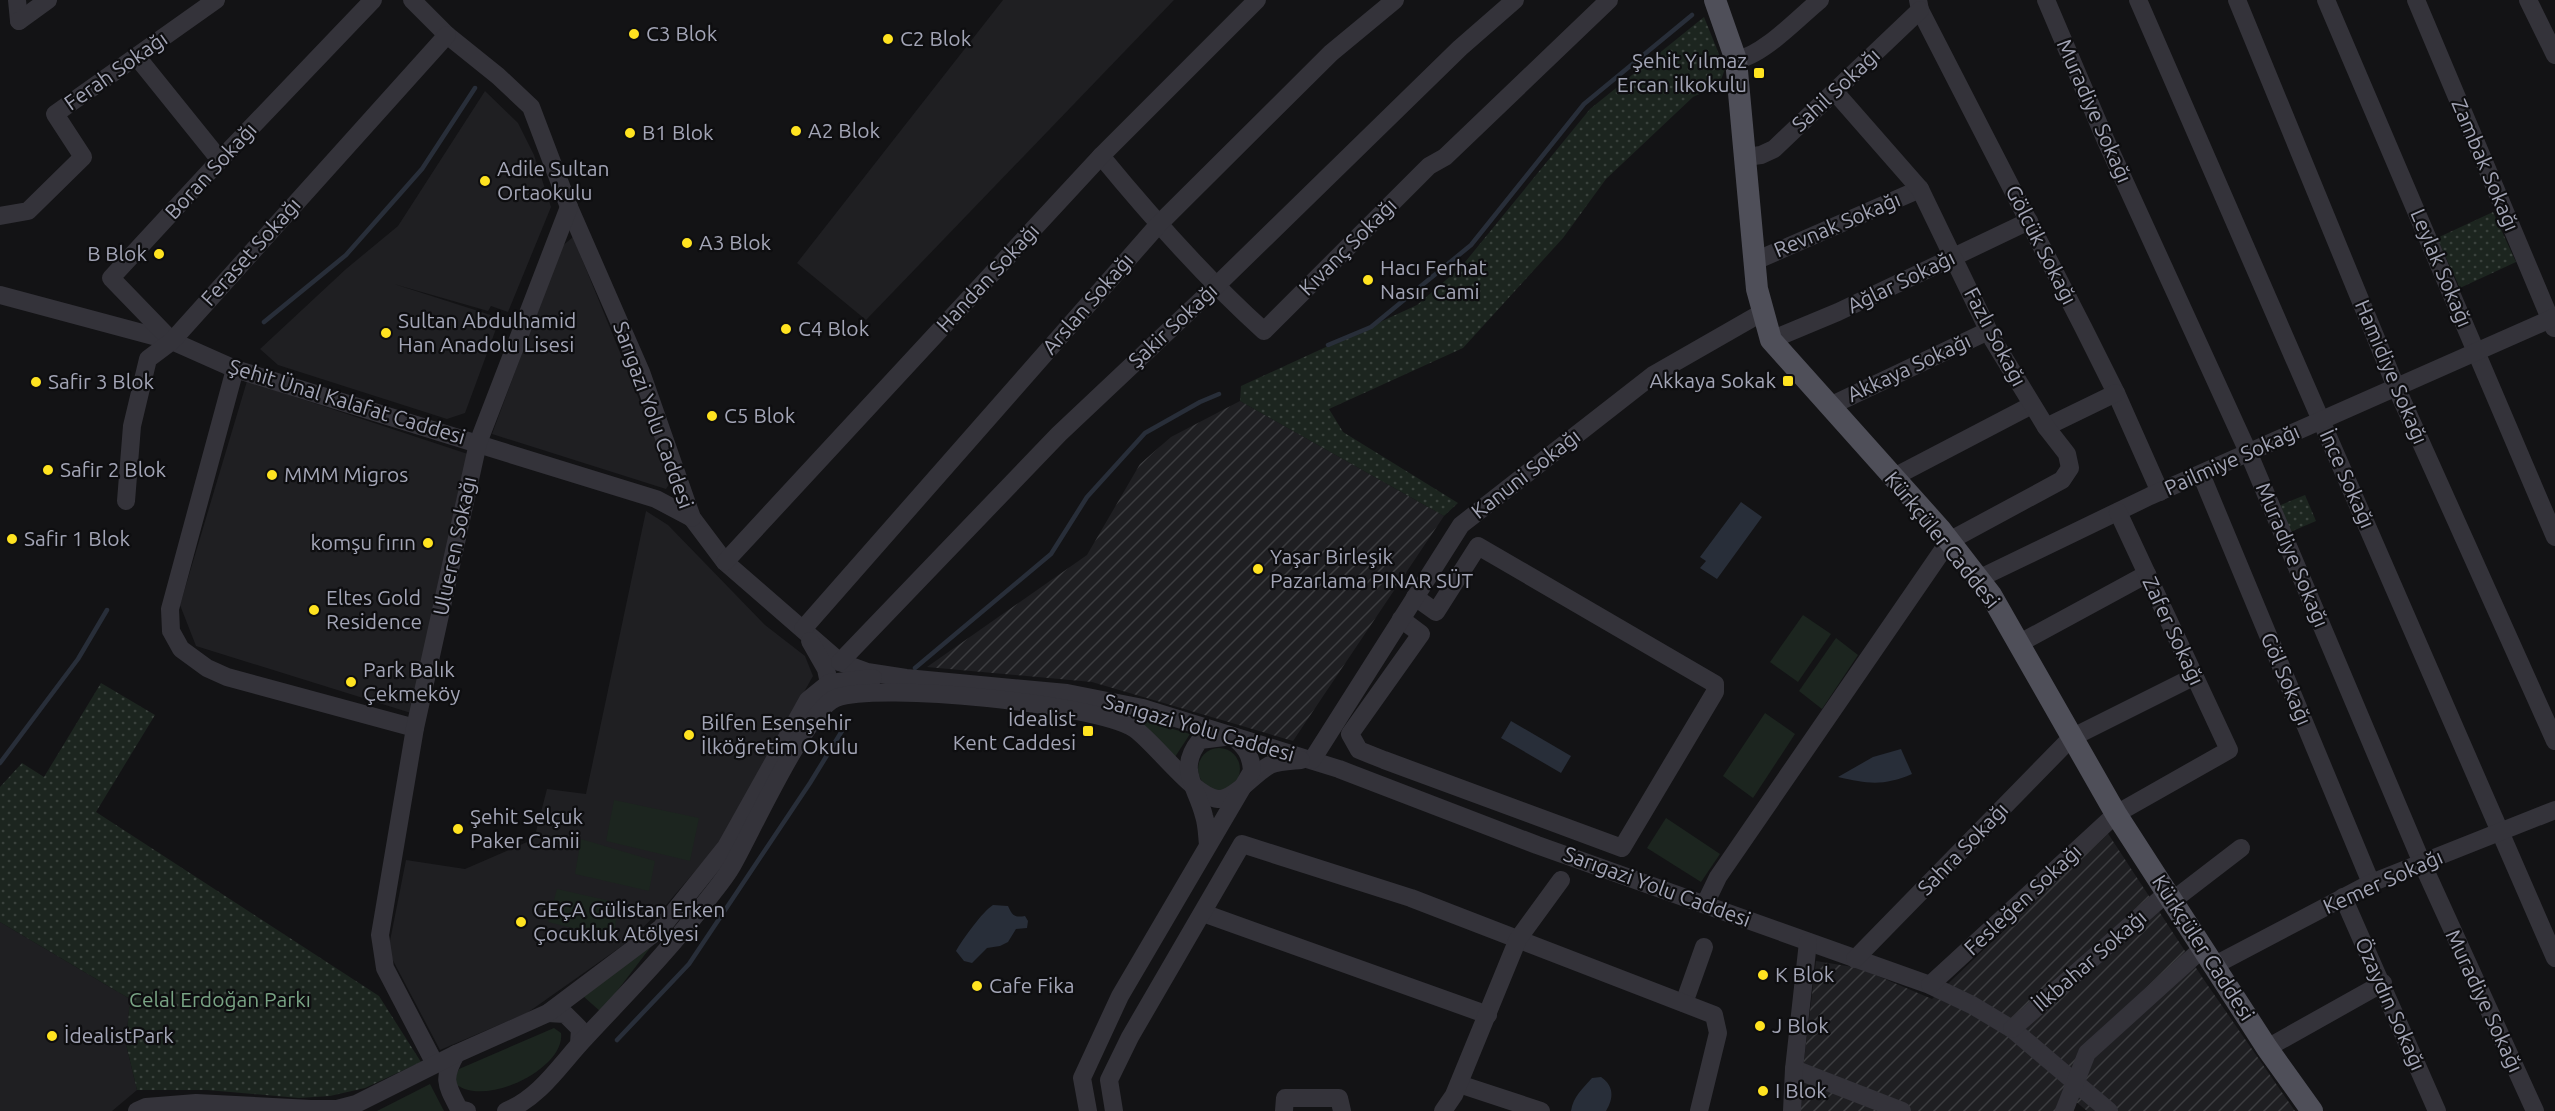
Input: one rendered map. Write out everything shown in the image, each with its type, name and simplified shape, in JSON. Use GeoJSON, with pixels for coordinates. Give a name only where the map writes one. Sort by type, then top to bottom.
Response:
{"type":"FeatureCollection","features":[{"type":"Feature","properties":{"kind":"main road","name":"Kürkçüler Caddesi"},"geometry":{"type":"LineString","coordinates":[[1715,0],[1736,60],[1757,289],[1771,340],[1894,477],[1949,541],[1991,595],[2116,814],[2267,1048],[2312,1111]]}},
{"type":"Feature","properties":{"kind":"street"},"geometry":{"type":"LineString","coordinates":[[17,0],[19,21],[48,0]]}},
{"type":"Feature","properties":{"kind":"street","name":"Ferah Sokağı"},"geometry":{"type":"LineString","coordinates":[[0,216],[28,210],[83,157],[55,114],[216,0]]}},
{"type":"Feature","properties":{"kind":"street","name":"Boran Sokağı"},"geometry":{"type":"LineString","coordinates":[[172,341],[111,278],[373,0]]}},
{"type":"Feature","properties":{"kind":"street","name":"Handan Sokağı"},"geometry":{"type":"LineString","coordinates":[[725,562],[1101,156],[1257,0]]}},
{"type":"Feature","properties":{"kind":"street","name":"Arslan Sokağı"},"geometry":{"type":"LineString","coordinates":[[803,629],[1158,225],[1331,53],[1395,0]]}},
{"type":"Feature","properties":{"kind":"street","name":"Şakir Sokağı"},"geometry":{"type":"LineString","coordinates":[[840,662],[1059,434],[1215,287],[1460,48],[1515,0]]}},
{"type":"Feature","properties":{"kind":"street","name":"Kıvanç Sokağı"},"geometry":{"type":"LineString","coordinates":[[1101,156],[1158,225],[1215,287],[1264,331],[1430,166],[1445,157],[1609,0]]}},
{"type":"Feature","properties":{"kind":"street"},"geometry":{"type":"LineString","coordinates":[[1736,60],[1756,52],[1820,0]]}},
{"type":"Feature","properties":{"kind":"street","name":"Muradiye Sokağı"},"geometry":{"type":"LineString","coordinates":[[2046,0],[2110,151],[2249,454],[2421,863],[2535,1111]]}},
{"type":"Feature","properties":{"kind":"street","name":"İnce Sokağı"},"geometry":{"type":"LineString","coordinates":[[2138,0],[2555,958]]}},
{"type":"Feature","properties":{"kind":"street","name":"Hamidiye Sokağı"},"geometry":{"type":"LineString","coordinates":[[2237,0],[2396,387],[2555,741]]}},
{"type":"Feature","properties":{"kind":"street","name":"Leylak Sokağı"},"geometry":{"type":"LineString","coordinates":[[2326,0],[2555,537]]}},
{"type":"Feature","properties":{"kind":"street","name":"Zambak Sokağı"},"geometry":{"type":"LineString","coordinates":[[2416,0],[2553,322]]}},
{"type":"Feature","properties":{"kind":"street"},"geometry":{"type":"LineString","coordinates":[[2528,0],[2549,32],[2555,55]]}},
{"type":"Feature","properties":{"kind":"street","name":"Sarıgazi Yolu Caddesi"},"geometry":{"type":"LineString","coordinates":[[415,1],[447,35],[498,76],[531,107],[569,207],[641,372],[692,518],[725,562],[840,662],[867,672],[906,678],[1067,693],[1143,708],[1312,760],[1537,845],[1930,985],[1972,1005],[2012,1029],[2074,1084],[2109,1111]]}},
{"type":"Feature","properties":{"kind":"street","name":"Sahil Sokağı"},"geometry":{"type":"LineString","coordinates":[[1746,157],[1761,156],[1773,149],[1835,92],[1919,5]]}},
{"type":"Feature","properties":{"kind":"street","name":"Gölcük Sokağı"},"geometry":{"type":"LineString","coordinates":[[1919,5],[2116,393],[2160,492]]}},
{"type":"Feature","properties":{"kind":"street","name":"Feraset Sokağı"},"geometry":{"type":"LineString","coordinates":[[126,501],[132,426],[148,359],[172,341],[447,35]]}},
{"type":"Feature","properties":{"kind":"street"},"geometry":{"type":"LineString","coordinates":[[137,57],[220,160]]}},
{"type":"Feature","properties":{"kind":"street","name":"Fazlı Sokağı"},"geometry":{"type":"LineString","coordinates":[[1835,92],[1920,189],[1988,331],[2032,405],[2067,454],[2070,462],[2067,475],[2062,480],[1949,541]]}},
{"type":"Feature","properties":{"kind":"street","name":"Revnak Sokağı"},"geometry":{"type":"LineString","coordinates":[[1755,261],[1920,189]]}},
{"type":"Feature","properties":{"kind":"street","name":"Ulueren Sokağı"},"geometry":{"type":"LineString","coordinates":[[435,1064],[385,968],[380,934],[415,728],[478,443],[569,207]]}},
{"type":"Feature","properties":{"kind":"street","name":"Ağlar Sokağı"},"geometry":{"type":"LineString","coordinates":[[1771,340],[1838,312],[2030,221]]}},
{"type":"Feature","properties":{"kind":"street","name":"Şehit Ünal Kalafat Caddesi"},"geometry":{"type":"LineString","coordinates":[[0,295],[172,341],[235,369],[656,499],[692,518]]}},
{"type":"Feature","properties":{"kind":"street","name":"Kanuni Sokağı"},"geometry":{"type":"LineString","coordinates":[[1312,760],[1463,523],[1653,375],[1763,312]]}},
{"type":"Feature","properties":{"kind":"street","name":"Pailmiye Sokağı"},"geometry":{"type":"LineString","coordinates":[[1978,579],[2160,492],[2321,420],[2476,351],[2553,322]]}},
{"type":"Feature","properties":{"kind":"street","name":"Akkaya Sokağı"},"geometry":{"type":"LineString","coordinates":[[1830,406],[1988,331]]}},
{"type":"Feature","properties":{"kind":"street"},"geometry":{"type":"LineString","coordinates":[[235,369],[170,609],[171,631],[175,641],[190,656],[227,677],[415,728]]}},
{"type":"Feature","properties":{"kind":"street"},"geometry":{"type":"LineString","coordinates":[[2046,427],[2116,393]]}},
{"type":"Feature","properties":{"kind":"street"},"geometry":{"type":"LineString","coordinates":[[1894,477],[2032,405]]}},
{"type":"Feature","properties":{"kind":"street","name":"Göl Sokağı"},"geometry":{"type":"LineString","coordinates":[[2201,474],[2371,883]]}},
{"type":"Feature","properties":{"kind":"street","name":"Zafer Sokağı"},"geometry":{"type":"LineString","coordinates":[[2118,512],[2229,750]]}},
{"type":"Feature","properties":{"kind":"street"},"geometry":{"type":"LineString","coordinates":[[1705,904],[1718,877],[1949,541]]}},
{"type":"Feature","properties":{"kind":"street"},"geometry":{"type":"LineString","coordinates":[[1478,546],[1714,684],[1715,692],[1622,848],[1384,760],[1356,747],[1350,734],[1421,634],[1478,546]]}},
{"type":"Feature","properties":{"kind":"street"},"geometry":{"type":"LineString","coordinates":[[2018,644],[2146,574]]}},
{"type":"Feature","properties":{"kind":"street"},"geometry":{"type":"LineString","coordinates":[[1415,597],[1436,612]]}},
{"type":"Feature","properties":{"kind":"street"},"geometry":{"type":"LineString","coordinates":[[1401,619],[1421,634]]}},
{"type":"Feature","properties":{"kind":"street"},"geometry":{"type":"LineString","coordinates":[[803,629],[826,669],[829,683],[844,692],[913,692],[1017,701],[1100,716],[1133,728],[1203,794],[1219,799],[1229,797],[1268,766],[1282,762],[1312,760]]}},
{"type":"Feature","properties":{"kind":"street","name":"Sahra Sokağı"},"geometry":{"type":"LineString","coordinates":[[1855,959],[2071,738],[2195,676]]}},
{"type":"Feature","properties":{"kind":"street"},"geometry":{"type":"LineString","coordinates":[[137,1111],[146,1107],[196,1103],[337,1109],[356,1104],[456,1054],[548,1013],[661,928],[726,847],[808,700],[829,683],[861,677],[906,678]]}},
{"type":"Feature","properties":{"kind":"street"},"geometry":{"type":"LineString","coordinates":[[506,1111],[517,1106],[554,1076],[579,1044],[675,942],[730,868],[801,739],[819,713],[834,699],[866,692]]}},
{"type":"Feature","properties":{"kind":"street"},"geometry":{"type":"LineString","coordinates":[[1088,1111],[1082,1078],[1120,996],[1208,845],[1248,782],[1252,771],[1251,761],[1245,746],[1232,736],[1200,740],[1193,749],[1189,764],[1190,782],[1204,815],[1208,845]]}},
{"type":"Feature","properties":{"kind":"street","name":"Fesleğen Sokağı"},"geometry":{"type":"LineString","coordinates":[[1930,985],[2116,814],[2229,750]]}},
{"type":"Feature","properties":{"kind":"street","name":"Kemer Sokağı"},"geometry":{"type":"LineString","coordinates":[[2064,1111],[2087,1053],[2209,957],[2371,883],[2555,810]]}},
{"type":"Feature","properties":{"kind":"street"},"geometry":{"type":"LineString","coordinates":[[1114,1111],[1109,1080],[1130,1037],[1242,844],[1411,898],[1714,1015],[1718,1033],[1699,1111]]}},
{"type":"Feature","properties":{"kind":"street","name":"İlkbahar Sokağı"},"geometry":{"type":"LineString","coordinates":[[2012,1029],[2170,897],[2241,848]]}},
{"type":"Feature","properties":{"kind":"street"},"geometry":{"type":"LineString","coordinates":[[1443,1111],[1459,1084],[1518,939],[1561,880]]}},
{"type":"Feature","properties":{"kind":"street","name":"Özaydın Sokağı"},"geometry":{"type":"LineString","coordinates":[[2343,897],[2383,983],[2437,1111]]}},
{"type":"Feature","properties":{"kind":"street"},"geometry":{"type":"LineString","coordinates":[[1203,913],[1488,1015]]}},
{"type":"Feature","properties":{"kind":"street"},"geometry":{"type":"LineString","coordinates":[[1792,1111],[1794,1069],[1808,942]]}},
{"type":"Feature","properties":{"kind":"street"},"geometry":{"type":"LineString","coordinates":[[1684,1003],[1704,947]]}},
{"type":"Feature","properties":{"kind":"street"},"geometry":{"type":"LineString","coordinates":[[2267,1048],[2383,983]]}},
{"type":"Feature","properties":{"kind":"street"},"geometry":{"type":"LineString","coordinates":[[548,1013],[565,1014],[580,1029],[579,1044]]}},
{"type":"Feature","properties":{"kind":"street"},"geometry":{"type":"LineString","coordinates":[[456,1054],[447,1071],[446,1086],[459,1109],[467,1111]]}},
{"type":"Feature","properties":{"kind":"street"},"geometry":{"type":"LineString","coordinates":[[1794,1069],[1902,1111]]}},
{"type":"Feature","properties":{"kind":"street"},"geometry":{"type":"LineString","coordinates":[[1459,1084],[1541,1111]]}},
{"type":"Feature","properties":{"kind":"street"},"geometry":{"type":"LineString","coordinates":[[1284,1111],[1285,1098],[1339,1098],[1342,1111]]}},
{"type":"Feature","properties":{"kind":"shaded area"},"geometry":{"type":"Polygon","coordinates":[[[1003,0],[1174,0],[866,320],[797,263],[1003,0]]]}},
{"type":"Feature","properties":{"kind":"shaded area"},"geometry":{"type":"Polygon","coordinates":[[[485,91],[518,123],[534,155],[551,207],[508,312],[491,306],[488,311],[394,284],[500,318],[465,413],[447,419],[278,365],[260,349],[346,269],[398,226],[485,91]]]}},
{"type":"Feature","properties":{"kind":"shaded area"},"geometry":{"type":"Polygon","coordinates":[[[573,237],[672,480],[666,489],[492,434],[561,247],[573,237]]]}},
{"type":"Feature","properties":{"kind":"shaded area"},"geometry":{"type":"Polygon","coordinates":[[[247,381],[483,459],[411,713],[196,646],[180,605],[247,381]]]}},
{"type":"Feature","properties":{"kind":"shaded area"},"geometry":{"type":"Polygon","coordinates":[[[1240,401],[1444,516],[1293,741],[1092,682],[927,667],[1087,555],[1140,464],[1171,437],[1240,401]]]}},
{"type":"Feature","properties":{"kind":"shaded area"},"geometry":{"type":"Polygon","coordinates":[[[1741,502],[1762,517],[1717,579],[1700,568],[1706,561],[1700,557],[1741,502]]]}},
{"type":"Feature","properties":{"kind":"shaded area"},"geometry":{"type":"Polygon","coordinates":[[[646,511],[668,525],[765,625],[805,656],[813,676],[720,842],[667,904],[629,941],[527,1013],[440,1050],[388,951],[406,860],[465,869],[534,839],[547,789],[586,794],[646,511]]]}},
{"type":"Feature","properties":{"kind":"shaded area"},"geometry":{"type":"Polygon","coordinates":[[[1511,721],[1571,756],[1561,773],[1501,738],[1511,721]]]}},
{"type":"Feature","properties":{"kind":"shaded area"},"geometry":{"type":"Polygon","coordinates":[[[1901,749],[1912,774],[1893,781],[1876,783],[1838,777],[1873,757],[1901,749]]]}},
{"type":"Feature","properties":{"kind":"shaded area"},"geometry":{"type":"Polygon","coordinates":[[[2107,832],[2202,977],[2295,1111],[2087,1111],[2068,1095],[2060,1111],[1798,1111],[1816,961],[1859,968],[1932,999],[2107,832]]]}},
{"type":"Feature","properties":{"kind":"shaded area"},"geometry":{"type":"Polygon","coordinates":[[[993,905],[1008,906],[1014,915],[1025,916],[1028,921],[1027,928],[1016,929],[1008,942],[987,948],[972,963],[964,961],[956,951],[978,919],[993,905]]]}},
{"type":"Feature","properties":{"kind":"shaded area","name":"İdealistPark"},"geometry":{"type":"Polygon","coordinates":[[[0,922],[130,999],[126,1044],[137,1090],[112,1111],[0,1111],[0,922]]]}},
{"type":"Feature","properties":{"kind":"shaded area"},"geometry":{"type":"Polygon","coordinates":[[[1601,1077],[1608,1084],[1611,1092],[1606,1111],[1571,1111],[1576,1097],[1585,1085],[1592,1078],[1601,1077]]]}},
{"type":"Feature","properties":{"kind":"green space"},"geometry":{"type":"Polygon","coordinates":[[[1704,17],[1725,69],[1719,85],[1693,97],[1606,179],[1563,238],[1463,348],[1329,409],[1343,432],[1458,503],[1444,516],[1240,401],[1241,386],[1417,305],[1461,267],[1590,109],[1704,17]]]}},
{"type":"Feature","properties":{"kind":"green space"},"geometry":{"type":"Polygon","coordinates":[[[2493,212],[2516,262],[2460,288],[2437,238],[2493,212]]]}},
{"type":"Feature","properties":{"kind":"green space"},"geometry":{"type":"Polygon","coordinates":[[[2305,495],[2316,521],[2288,533],[2276,507],[2305,495]]]}},
{"type":"Feature","properties":{"kind":"green space"},"geometry":{"type":"Polygon","coordinates":[[[1803,615],[1831,634],[1798,682],[1770,662],[1803,615]]]}},
{"type":"Feature","properties":{"kind":"green space"},"geometry":{"type":"Polygon","coordinates":[[[1836,638],[1858,655],[1822,709],[1799,691],[1836,638]]]}},
{"type":"Feature","properties":{"kind":"green space","name":"Celal Erdoğan Parkı"},"geometry":{"type":"Polygon","coordinates":[[[101,683],[155,715],[96,812],[379,996],[421,1062],[365,1088],[330,1096],[299,1098],[207,1090],[137,1090],[126,1044],[130,999],[0,922],[0,787],[22,763],[44,777],[101,683]]]}},
{"type":"Feature","properties":{"kind":"green space"},"geometry":{"type":"Polygon","coordinates":[[[1765,713],[1795,734],[1753,798],[1723,776],[1765,713]]]}},
{"type":"Feature","properties":{"kind":"green space"},"geometry":{"type":"Polygon","coordinates":[[[1136,718],[1190,734],[1175,757],[1136,718]]]}},
{"type":"Feature","properties":{"kind":"green space"},"geometry":{"type":"Polygon","coordinates":[[[1219,748],[1234,754],[1240,769],[1234,784],[1219,790],[1204,784],[1198,769],[1204,754],[1219,748]]]}},
{"type":"Feature","properties":{"kind":"green space"},"geometry":{"type":"Polygon","coordinates":[[[614,800],[699,818],[690,861],[606,841],[614,800]]]}},
{"type":"Feature","properties":{"kind":"green space"},"geometry":{"type":"Polygon","coordinates":[[[1666,818],[1720,854],[1701,882],[1647,848],[1666,818]]]}},
{"type":"Feature","properties":{"kind":"green space"},"geometry":{"type":"Polygon","coordinates":[[[581,839],[655,861],[649,891],[575,874],[581,839]]]}},
{"type":"Feature","properties":{"kind":"green space"},"geometry":{"type":"Polygon","coordinates":[[[557,889],[619,903],[613,938],[548,922],[557,889]]]}},
{"type":"Feature","properties":{"kind":"green space"},"geometry":{"type":"Polygon","coordinates":[[[653,944],[601,1012],[583,996],[653,944]]]}},
{"type":"Feature","properties":{"kind":"green space"},"geometry":{"type":"Polygon","coordinates":[[[554,1028],[561,1033],[559,1047],[550,1060],[536,1072],[518,1082],[499,1089],[481,1091],[465,1089],[453,1081],[459,1069],[554,1028]]]}},
{"type":"Feature","properties":{"kind":"green space"},"geometry":{"type":"Polygon","coordinates":[[[430,1084],[444,1111],[377,1111],[430,1084]]]}},
{"type":"Feature","properties":{"kind":"waterway"},"geometry":{"type":"LineString","coordinates":[[1328,345],[1371,327],[1471,245],[1584,104],[1692,15]]}},
{"type":"Feature","properties":{"kind":"waterway"},"geometry":{"type":"LineString","coordinates":[[264,322],[346,255],[422,169],[475,88]]}},
{"type":"Feature","properties":{"kind":"waterway"},"geometry":{"type":"LineString","coordinates":[[915,668],[1051,554],[1087,497],[1145,433],[1219,394]]}},
{"type":"Feature","properties":{"kind":"waterway"},"geometry":{"type":"LineString","coordinates":[[0,763],[78,659],[107,610]]}},
{"type":"Feature","properties":{"kind":"waterway"},"geometry":{"type":"LineString","coordinates":[[617,1040],[689,964],[810,783],[845,726]]}},
{"type":"Feature","properties":{"kind":"place","name":"C3 Blok"},"geometry":{"type":"Point","coordinates":[634,34]}},
{"type":"Feature","properties":{"kind":"place","name":"C2 Blok"},"geometry":{"type":"Point","coordinates":[888,39]}},
{"type":"Feature","properties":{"kind":"place","name":"Şehit Yılmaz Ercan ilkokulu"},"geometry":{"type":"Point","coordinates":[1759,73]}},
{"type":"Feature","properties":{"kind":"place","name":"A2 Blok"},"geometry":{"type":"Point","coordinates":[796,131]}},
{"type":"Feature","properties":{"kind":"place","name":"B1 Blok"},"geometry":{"type":"Point","coordinates":[630,133]}},
{"type":"Feature","properties":{"kind":"place","name":"Adile Sultan Ortaokulu"},"geometry":{"type":"Point","coordinates":[485,181]}},
{"type":"Feature","properties":{"kind":"place","name":"A3 Blok"},"geometry":{"type":"Point","coordinates":[687,243]}},
{"type":"Feature","properties":{"kind":"place","name":"B Blok"},"geometry":{"type":"Point","coordinates":[159,254]}},
{"type":"Feature","properties":{"kind":"place","name":"Hacı Ferhat Nasır Cami"},"geometry":{"type":"Point","coordinates":[1368,280]}},
{"type":"Feature","properties":{"kind":"place","name":"C4 Blok"},"geometry":{"type":"Point","coordinates":[786,329]}},
{"type":"Feature","properties":{"kind":"place","name":"Sultan Abdulhamid Han Anadolu Lisesi"},"geometry":{"type":"Point","coordinates":[386,333]}},
{"type":"Feature","properties":{"kind":"place","name":"Akkaya Sokak"},"geometry":{"type":"Point","coordinates":[1788,381]}},
{"type":"Feature","properties":{"kind":"place","name":"Safir 3 Blok"},"geometry":{"type":"Point","coordinates":[36,382]}},
{"type":"Feature","properties":{"kind":"place","name":"C5 Blok"},"geometry":{"type":"Point","coordinates":[712,416]}},
{"type":"Feature","properties":{"kind":"place","name":"Safir 2 Blok"},"geometry":{"type":"Point","coordinates":[48,470]}},
{"type":"Feature","properties":{"kind":"place","name":"MMM Migros"},"geometry":{"type":"Point","coordinates":[272,475]}},
{"type":"Feature","properties":{"kind":"place","name":"Safir 1 Blok"},"geometry":{"type":"Point","coordinates":[12,539]}},
{"type":"Feature","properties":{"kind":"place","name":"komşu fırın"},"geometry":{"type":"Point","coordinates":[428,543]}},
{"type":"Feature","properties":{"kind":"place","name":"Yaşar Birleşik Pazarlama PINAR SÜT"},"geometry":{"type":"Point","coordinates":[1258,569]}},
{"type":"Feature","properties":{"kind":"place","name":"Eltes Gold Residence"},"geometry":{"type":"Point","coordinates":[314,610]}},
{"type":"Feature","properties":{"kind":"place","name":"Park Balık Çekmeköy"},"geometry":{"type":"Point","coordinates":[351,682]}},
{"type":"Feature","properties":{"kind":"place","name":"İdealist Kent Caddesi"},"geometry":{"type":"Point","coordinates":[1088,731]}},
{"type":"Feature","properties":{"kind":"place","name":"Bilfen Esenşehir İlköğretim Okulu"},"geometry":{"type":"Point","coordinates":[689,735]}},
{"type":"Feature","properties":{"kind":"place","name":"Şehit Selçuk Paker Camii"},"geometry":{"type":"Point","coordinates":[458,829]}},
{"type":"Feature","properties":{"kind":"place","name":"GEÇA Gülistan Erken Çocukluk Atölyesi"},"geometry":{"type":"Point","coordinates":[521,922]}},
{"type":"Feature","properties":{"kind":"place","name":"K Blok"},"geometry":{"type":"Point","coordinates":[1763,975]}},
{"type":"Feature","properties":{"kind":"place","name":"Cafe Fika"},"geometry":{"type":"Point","coordinates":[977,986]}},
{"type":"Feature","properties":{"kind":"place","name":"J Blok"},"geometry":{"type":"Point","coordinates":[1760,1026]}},
{"type":"Feature","properties":{"kind":"place","name":"İdealistPark"},"geometry":{"type":"Point","coordinates":[52,1036]}},
{"type":"Feature","properties":{"kind":"place","name":"I Blok"},"geometry":{"type":"Point","coordinates":[1763,1091]}}]}
